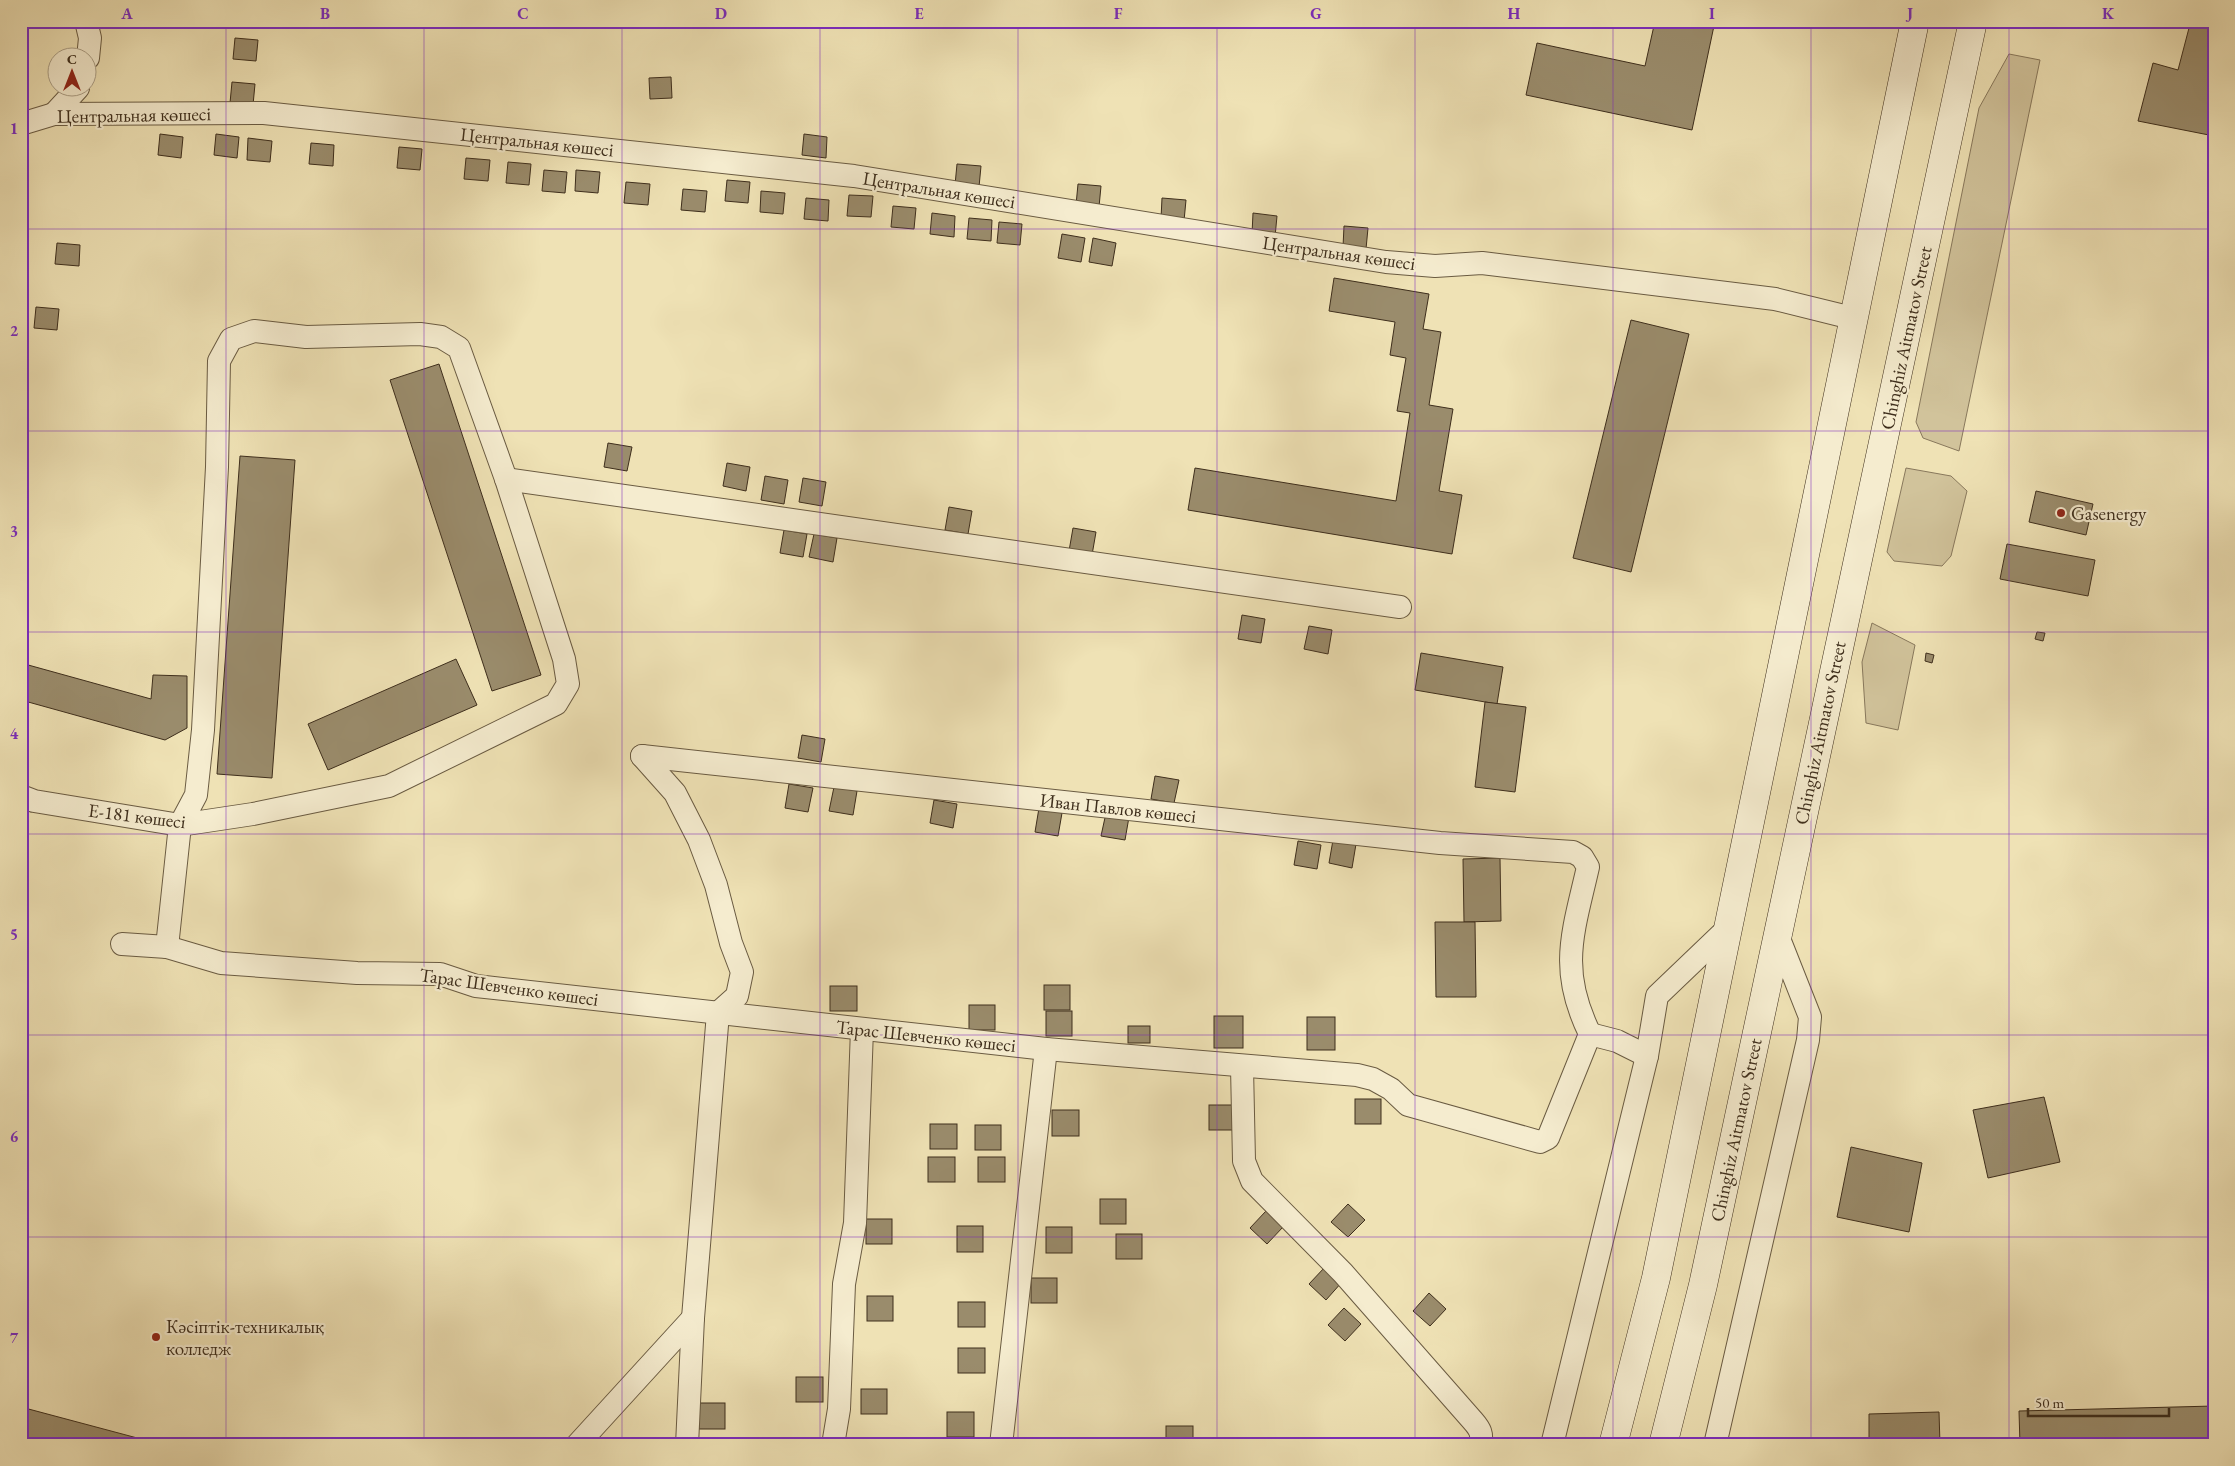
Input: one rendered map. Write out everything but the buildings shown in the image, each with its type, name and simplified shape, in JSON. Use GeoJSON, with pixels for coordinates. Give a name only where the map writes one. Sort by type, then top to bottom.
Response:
{"type":"FeatureCollection","features":[{"type":"Feature","properties":{"kind":"main road"},"geometry":{"type":"LineString","coordinates":[[1613,1445],[1656,1278],[1852,318],[1915,21]]}},
{"type":"Feature","properties":{"kind":"main road","name":"Chinghiz Aitmatov Street"},"geometry":{"type":"LineString","coordinates":[[1663,1445],[1703,1286],[1973,21]]}},
{"type":"Feature","properties":{"kind":"street"},"geometry":{"type":"LineString","coordinates":[[86,21],[90,38],[89,48]]}},
{"type":"Feature","properties":{"kind":"street"},"geometry":{"type":"LineString","coordinates":[[54,114],[69,98]]}},
{"type":"Feature","properties":{"kind":"street","name":"Центральная көшесі"},"geometry":{"type":"LineString","coordinates":[[22,126],[54,114],[264,113],[844,175],[1386,262],[1434,266],[1492,264],[1775,299],[1852,318]]}},
{"type":"Feature","properties":{"kind":"street","name":"Е-181 көшесі"},"geometry":{"type":"LineString","coordinates":[[21,796],[34,801],[180,826],[253,814],[389,786],[556,704],[568,684],[564,659],[506,479],[459,348],[441,337],[420,334],[306,337],[254,331],[231,339],[218,361],[217,467],[203,730],[196,795],[180,826]]}},
{"type":"Feature","properties":{"kind":"street"},"geometry":{"type":"LineString","coordinates":[[506,479],[1400,607]]}},
{"type":"Feature","properties":{"kind":"street","name":"Иван Павлов көшесі"},"geometry":{"type":"LineString","coordinates":[[718,1013],[737,996],[742,972],[731,943],[716,885],[699,840],[675,793],[642,756],[1440,843],[1573,852],[1582,857],[1588,867],[1571,941],[1571,983],[1578,1009],[1590,1034]]}},
{"type":"Feature","properties":{"kind":"street"},"geometry":{"type":"LineString","coordinates":[[167,947],[180,826]]}},
{"type":"Feature","properties":{"kind":"street"},"geometry":{"type":"LineString","coordinates":[[1552,1445],[1647,1056],[1657,996],[1726,930]]}},
{"type":"Feature","properties":{"kind":"street"},"geometry":{"type":"LineString","coordinates":[[1715,1445],[1808,1040],[1810,1017],[1778,936]]}},
{"type":"Feature","properties":{"kind":"street","name":"Тарас Шевченко көшесі"},"geometry":{"type":"LineString","coordinates":[[122,944],[167,947],[221,963],[357,974],[440,974],[476,986],[862,1029],[1046,1049],[1242,1067],[1357,1075],[1373,1079],[1391,1090],[1408,1104],[1540,1142],[1548,1138],[1590,1034]]}},
{"type":"Feature","properties":{"kind":"street"},"geometry":{"type":"LineString","coordinates":[[687,1445],[693,1318],[718,1013]]}},
{"type":"Feature","properties":{"kind":"street"},"geometry":{"type":"LineString","coordinates":[[833,1445],[839,1409],[844,1284],[855,1223],[862,1029]]}},
{"type":"Feature","properties":{"kind":"street"},"geometry":{"type":"LineString","coordinates":[[1590,1034],[1617,1041],[1647,1056]]}},
{"type":"Feature","properties":{"kind":"street"},"geometry":{"type":"LineString","coordinates":[[1001,1445],[1046,1049]]}},
{"type":"Feature","properties":{"kind":"street"},"geometry":{"type":"LineString","coordinates":[[1242,1067],[1244,1161],[1252,1181],[1343,1273],[1480,1429],[1482,1437],[1480,1445]]}},
{"type":"Feature","properties":{"kind":"street"},"geometry":{"type":"LineString","coordinates":[[577,1445],[693,1318]]}},
{"type":"Feature","properties":{"kind":"shaded area"},"geometry":{"type":"Polygon","coordinates":[[[2009,54],[2040,60],[1959,451],[1923,438],[1916,422],[1979,108],[2009,54]]]}},
{"type":"Feature","properties":{"kind":"shaded area"},"geometry":{"type":"Polygon","coordinates":[[[1906,468],[1951,476],[1967,491],[1951,556],[1942,566],[1894,561],[1887,552],[1906,468]]]}},
{"type":"Feature","properties":{"kind":"shaded area"},"geometry":{"type":"Polygon","coordinates":[[[1872,623],[1915,645],[1898,730],[1866,723],[1862,662],[1872,623]]]}},
{"type":"Feature","properties":{"kind":"place","name":"Gasenergy"},"geometry":{"type":"Point","coordinates":[2061,513]}},
{"type":"Feature","properties":{"kind":"place","name":"Кәсіптік-техникалық колледж"},"geometry":{"type":"Point","coordinates":[156,1337]}}]}
